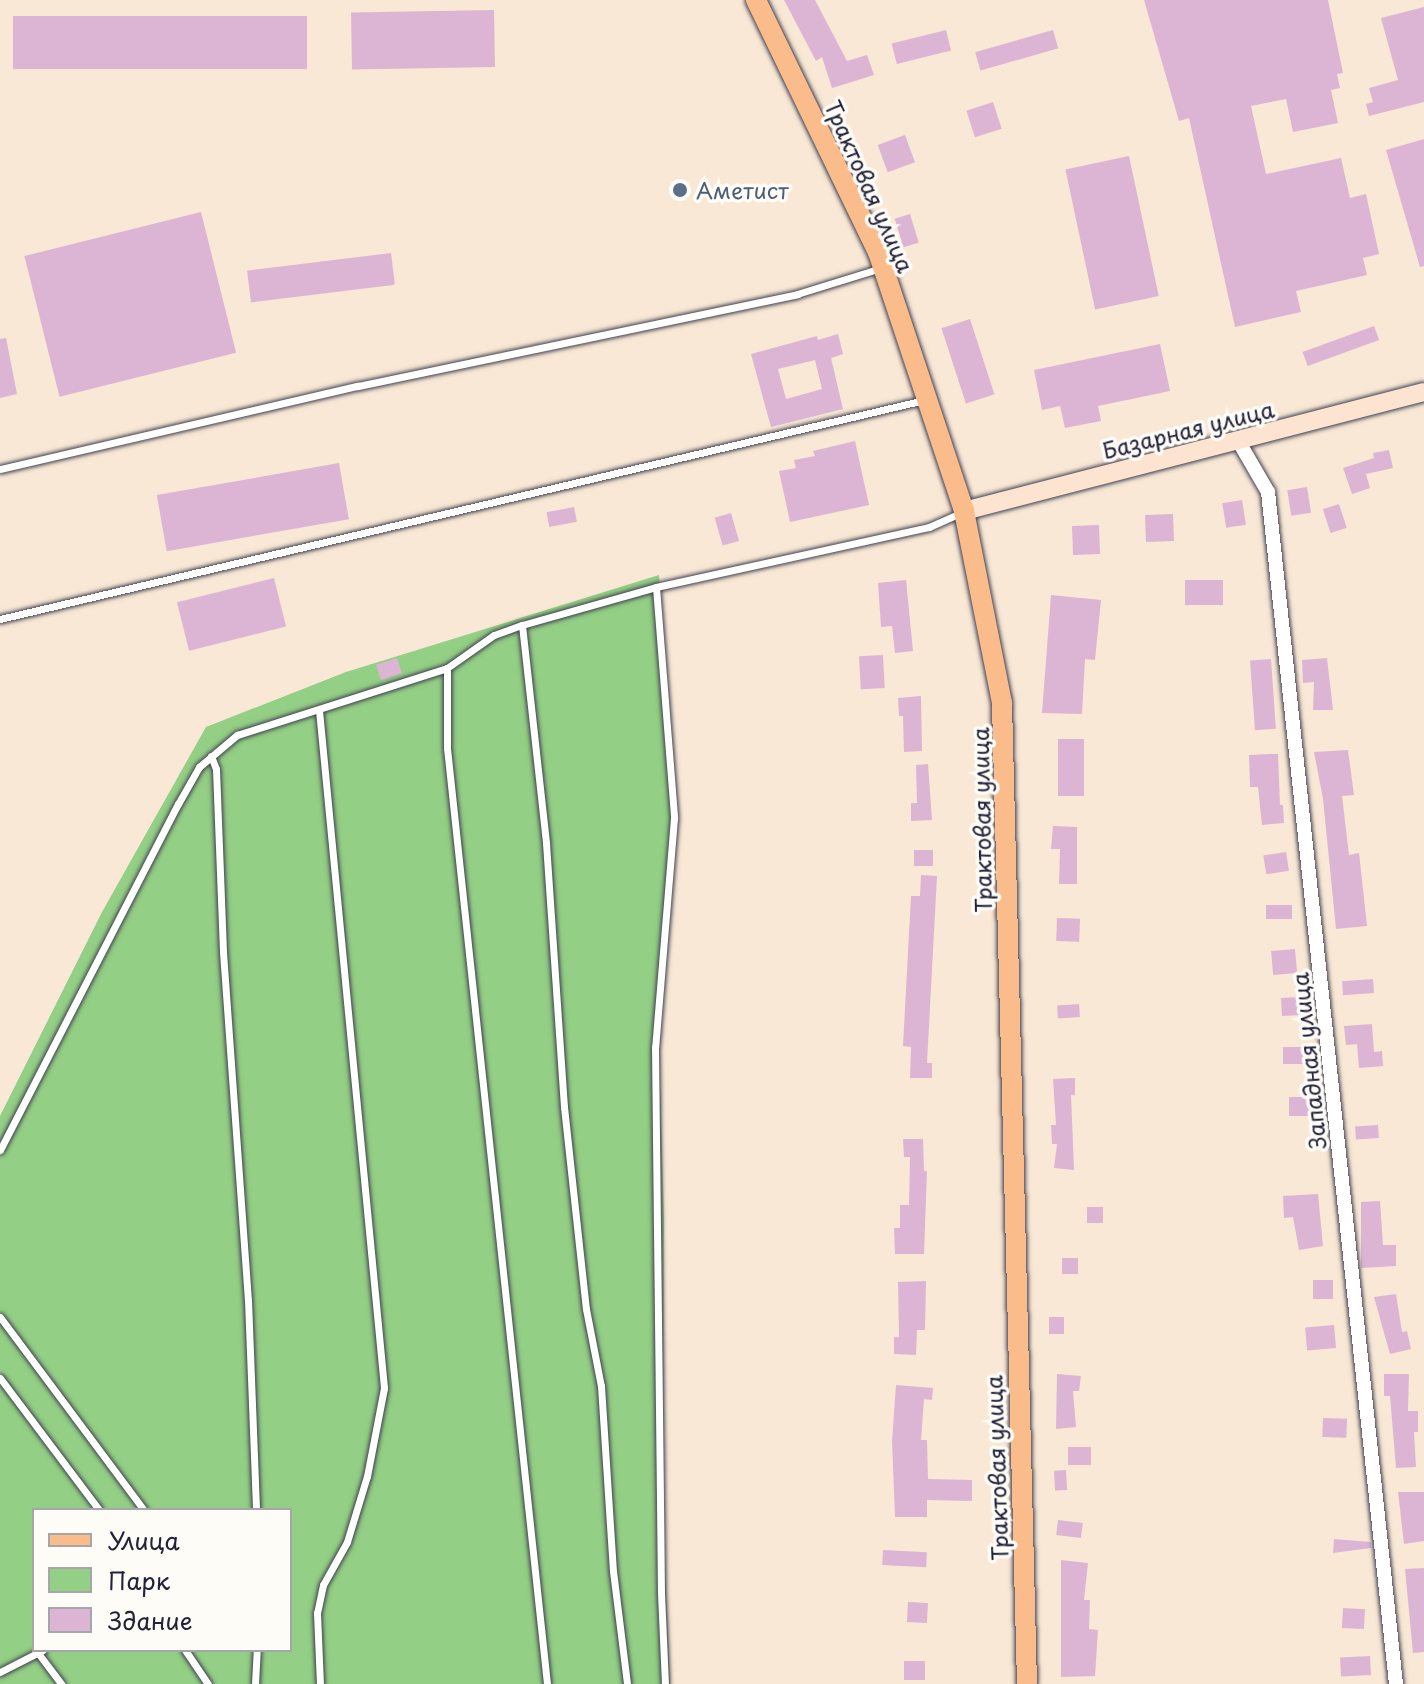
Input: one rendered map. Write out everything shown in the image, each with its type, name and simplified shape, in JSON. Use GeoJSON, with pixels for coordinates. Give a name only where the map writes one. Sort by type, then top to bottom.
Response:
{"type":"FeatureCollection","features":[{"type":"Feature","properties":{"kind":"main road","name":"Трактовая улица"},"geometry":{"type":"LineString","coordinates":[[756,0],[883,267],[964,511],[1002,703],[1027,1684]]}},
{"type":"Feature","properties":{"kind":"street","name":"Базарная улица"},"geometry":{"type":"LineString","coordinates":[[964,511],[1424,392]]}},
{"type":"Feature","properties":{"kind":"street","name":"Западная улица"},"geometry":{"type":"LineString","coordinates":[[1239,442],[1268,492],[1396,1684]]}},
{"type":"Feature","properties":{"kind":"lane"},"geometry":{"type":"LineString","coordinates":[[0,469],[358,386],[797,294],[883,267]]}},
{"type":"Feature","properties":{"kind":"lane"},"geometry":{"type":"LineString","coordinates":[[0,619],[927,400]]}},
{"type":"Feature","properties":{"kind":"lane"},"geometry":{"type":"LineString","coordinates":[[0,1150],[199,767],[237,735],[447,668],[494,635],[522,625],[656,587],[929,527],[964,511]]}},
{"type":"Feature","properties":{"kind":"lane"},"geometry":{"type":"LineString","coordinates":[[656,587],[674,818],[655,1047],[661,1593],[665,1684]]}},
{"type":"Feature","properties":{"kind":"lane"},"geometry":{"type":"LineString","coordinates":[[522,625],[546,843],[564,1107],[586,1309],[601,1386],[613,1571],[627,1684]]}},
{"type":"Feature","properties":{"kind":"lane"},"geometry":{"type":"LineString","coordinates":[[447,668],[447,748],[547,1684]]}},
{"type":"Feature","properties":{"kind":"lane"},"geometry":{"type":"LineString","coordinates":[[319,710],[366,1168],[384,1388],[367,1476],[347,1542],[323,1585],[317,1613],[320,1684]]}},
{"type":"Feature","properties":{"kind":"lane"},"geometry":{"type":"LineString","coordinates":[[211,756],[216,769],[223,952],[248,1300],[256,1508]]}},
{"type":"Feature","properties":{"kind":"lane"},"geometry":{"type":"LineString","coordinates":[[0,1317],[143,1508]]}},
{"type":"Feature","properties":{"kind":"lane"},"geometry":{"type":"LineString","coordinates":[[0,1378],[98,1508]]}},
{"type":"Feature","properties":{"kind":"lane"},"geometry":{"type":"LineString","coordinates":[[0,1672],[39,1652]]}},
{"type":"Feature","properties":{"kind":"lane"},"geometry":{"type":"LineString","coordinates":[[42,1652],[61,1684]]}},
{"type":"Feature","properties":{"kind":"lane"},"geometry":{"type":"LineString","coordinates":[[186,1652],[208,1684]]}},
{"type":"Feature","properties":{"kind":"lane"},"geometry":{"type":"LineString","coordinates":[[255,1684],[257,1652]]}},
{"type":"Feature","properties":{"kind":"green space"},"geometry":{"type":"Polygon","coordinates":[[[659,575],[678,816],[659,1047],[664,1218],[663,1519],[670,1684],[0,1684],[0,1116],[102,912],[206,727],[346,672],[659,575]]]}},
{"type":"Feature","properties":{"kind":"building"},"geometry":{"type":"Polygon","coordinates":[[[784,0],[815,0],[847,61],[867,55],[874,75],[832,88],[822,57],[816,61],[784,0]]]}},
{"type":"Feature","properties":{"kind":"building"},"geometry":{"type":"Polygon","coordinates":[[[1144,0],[1328,0],[1343,73],[1337,74],[1340,88],[1331,90],[1338,123],[1293,132],[1286,99],[1251,106],[1266,174],[1341,158],[1350,198],[1366,194],[1379,254],[1363,258],[1367,275],[1296,291],[1301,312],[1235,327],[1189,118],[1179,121],[1144,0]]]}},
{"type":"Feature","properties":{"kind":"building"},"geometry":{"type":"Polygon","coordinates":[[[1424,7],[1424,102],[1369,116],[1366,104],[1373,102],[1369,88],[1398,80],[1381,18],[1424,7]]]}},
{"type":"Feature","properties":{"kind":"building"},"geometry":{"type":"Polygon","coordinates":[[[494,10],[495,67],[352,69],[351,12],[494,10]]]}},
{"type":"Feature","properties":{"kind":"building"},"geometry":{"type":"Polygon","coordinates":[[[13,16],[307,16],[307,69],[13,69],[13,16]]]}},
{"type":"Feature","properties":{"kind":"building"},"geometry":{"type":"Polygon","coordinates":[[[946,30],[951,50],[897,64],[892,44],[946,30]]]}},
{"type":"Feature","properties":{"kind":"building"},"geometry":{"type":"Polygon","coordinates":[[[1053,30],[1058,48],[980,71],[975,52],[1053,30]]]}},
{"type":"Feature","properties":{"kind":"building"},"geometry":{"type":"Polygon","coordinates":[[[993,102],[1002,129],[975,137],[966,111],[993,102]]]}},
{"type":"Feature","properties":{"kind":"building"},"geometry":{"type":"Polygon","coordinates":[[[905,135],[915,162],[888,172],[878,145],[905,135]]]}},
{"type":"Feature","properties":{"kind":"building"},"geometry":{"type":"Polygon","coordinates":[[[1424,139],[1424,266],[1420,267],[1386,150],[1424,139]]]}},
{"type":"Feature","properties":{"kind":"building"},"geometry":{"type":"Polygon","coordinates":[[[1129,156],[1159,296],[1095,309],[1065,170],[1129,156]]]}},
{"type":"Feature","properties":{"kind":"building"},"geometry":{"type":"Polygon","coordinates":[[[201,212],[236,353],[59,397],[24,256],[201,212]]]}},
{"type":"Feature","properties":{"kind":"building"},"geometry":{"type":"Polygon","coordinates":[[[910,214],[919,243],[903,247],[895,219],[910,214]]]}},
{"type":"Feature","properties":{"kind":"building"},"geometry":{"type":"Polygon","coordinates":[[[391,253],[395,285],[251,302],[247,271],[391,253]]]}},
{"type":"Feature","properties":{"kind":"building"},"geometry":{"type":"Polygon","coordinates":[[[970,319],[994,394],[966,403],[941,328],[970,319]]]}},
{"type":"Feature","properties":{"kind":"building"},"geometry":{"type":"Polygon","coordinates":[[[1374,326],[1379,340],[1308,366],[1303,352],[1374,326]]]}},
{"type":"Feature","properties":{"kind":"building"},"geometry":{"type":"Polygon","coordinates":[[[838,334],[843,354],[831,358],[843,409],[771,427],[751,354],[817,336],[818,340],[838,334]],[[815,360],[778,369],[786,399],[822,389],[815,360]]]}},
{"type":"Feature","properties":{"kind":"building"},"geometry":{"type":"Polygon","coordinates":[[[6,338],[17,394],[0,398],[0,339],[6,338]]]}},
{"type":"Feature","properties":{"kind":"building"},"geometry":{"type":"Polygon","coordinates":[[[1160,344],[1170,391],[1098,406],[1101,421],[1065,428],[1060,406],[1042,410],[1034,370],[1160,344]]]}},
{"type":"Feature","properties":{"kind":"building"},"geometry":{"type":"Polygon","coordinates":[[[855,441],[869,505],[790,522],[779,471],[796,468],[794,460],[815,456],[813,451],[855,441]]]}},
{"type":"Feature","properties":{"kind":"building"},"geometry":{"type":"Polygon","coordinates":[[[1389,450],[1393,468],[1366,474],[1370,488],[1352,494],[1343,468],[1374,458],[1373,453],[1389,450]]]}},
{"type":"Feature","properties":{"kind":"building"},"geometry":{"type":"Polygon","coordinates":[[[339,463],[349,519],[167,551],[157,495],[339,463]]]}},
{"type":"Feature","properties":{"kind":"building"},"geometry":{"type":"Polygon","coordinates":[[[1307,487],[1311,513],[1291,516],[1287,490],[1307,487]]]}},
{"type":"Feature","properties":{"kind":"building"},"geometry":{"type":"Polygon","coordinates":[[[1242,500],[1246,525],[1226,528],[1222,503],[1242,500]]]}},
{"type":"Feature","properties":{"kind":"building"},"geometry":{"type":"Polygon","coordinates":[[[1339,504],[1347,528],[1331,533],[1323,509],[1339,504]]]}},
{"type":"Feature","properties":{"kind":"building"},"geometry":{"type":"Polygon","coordinates":[[[574,507],[577,522],[549,527],[547,512],[574,507]]]}},
{"type":"Feature","properties":{"kind":"building"},"geometry":{"type":"Polygon","coordinates":[[[731,513],[739,541],[723,546],[715,518],[731,513]]]}},
{"type":"Feature","properties":{"kind":"building"},"geometry":{"type":"Polygon","coordinates":[[[1173,514],[1174,541],[1146,542],[1145,515],[1173,514]]]}},
{"type":"Feature","properties":{"kind":"building"},"geometry":{"type":"Polygon","coordinates":[[[1099,525],[1100,554],[1073,555],[1072,526],[1099,525]]]}},
{"type":"Feature","properties":{"kind":"building"},"geometry":{"type":"Polygon","coordinates":[[[274,578],[286,627],[189,651],[177,602],[274,578]]]}},
{"type":"Feature","properties":{"kind":"building"},"geometry":{"type":"Polygon","coordinates":[[[906,580],[913,651],[895,653],[892,626],[881,627],[878,583],[906,580]]]}},
{"type":"Feature","properties":{"kind":"building"},"geometry":{"type":"Polygon","coordinates":[[[1185,580],[1223,580],[1223,605],[1185,605],[1185,580]]]}},
{"type":"Feature","properties":{"kind":"building"},"geometry":{"type":"Polygon","coordinates":[[[1051,595],[1101,600],[1095,660],[1085,659],[1082,714],[1042,713],[1051,595]]]}},
{"type":"Feature","properties":{"kind":"building"},"geometry":{"type":"Polygon","coordinates":[[[883,655],[885,688],[861,689],[859,656],[883,655]]]}},
{"type":"Feature","properties":{"kind":"building"},"geometry":{"type":"Polygon","coordinates":[[[397,658],[402,673],[381,680],[376,665],[397,658]]]}},
{"type":"Feature","properties":{"kind":"building"},"geometry":{"type":"Polygon","coordinates":[[[1327,658],[1333,710],[1313,710],[1314,682],[1303,683],[1302,660],[1327,658]]]}},
{"type":"Feature","properties":{"kind":"building"},"geometry":{"type":"Polygon","coordinates":[[[1271,659],[1276,729],[1255,730],[1250,660],[1271,659]]]}},
{"type":"Feature","properties":{"kind":"building"},"geometry":{"type":"Polygon","coordinates":[[[921,696],[922,751],[904,752],[903,716],[899,716],[898,698],[921,696]]]}},
{"type":"Feature","properties":{"kind":"building"},"geometry":{"type":"Polygon","coordinates":[[[1058,739],[1084,739],[1084,796],[1058,796],[1058,739]]]}},
{"type":"Feature","properties":{"kind":"building"},"geometry":{"type":"Polygon","coordinates":[[[1348,750],[1354,795],[1342,796],[1349,855],[1359,853],[1367,926],[1336,929],[1323,799],[1314,752],[1348,750]]]}},
{"type":"Feature","properties":{"kind":"building"},"geometry":{"type":"Polygon","coordinates":[[[1278,754],[1280,805],[1283,805],[1284,823],[1262,825],[1258,787],[1250,787],[1249,755],[1278,754]]]}},
{"type":"Feature","properties":{"kind":"building"},"geometry":{"type":"Polygon","coordinates":[[[928,764],[932,820],[911,821],[911,803],[917,803],[916,765],[928,764]]]}},
{"type":"Feature","properties":{"kind":"building"},"geometry":{"type":"Polygon","coordinates":[[[1053,826],[1077,827],[1077,884],[1059,884],[1060,849],[1051,849],[1053,826]]]}},
{"type":"Feature","properties":{"kind":"building"},"geometry":{"type":"Polygon","coordinates":[[[914,850],[933,850],[933,866],[914,866],[914,850]]]}},
{"type":"Feature","properties":{"kind":"building"},"geometry":{"type":"Polygon","coordinates":[[[1286,852],[1289,871],[1266,874],[1263,856],[1286,852]]]}},
{"type":"Feature","properties":{"kind":"building"},"geometry":{"type":"Polygon","coordinates":[[[921,875],[937,876],[927,1063],[932,1063],[932,1078],[910,1078],[911,1047],[903,1046],[911,896],[920,896],[921,875]]]}},
{"type":"Feature","properties":{"kind":"building"},"geometry":{"type":"Polygon","coordinates":[[[1266,905],[1292,905],[1292,919],[1266,919],[1266,905]]]}},
{"type":"Feature","properties":{"kind":"building"},"geometry":{"type":"Polygon","coordinates":[[[1057,918],[1080,919],[1079,942],[1056,941],[1057,918]]]}},
{"type":"Feature","properties":{"kind":"building"},"geometry":{"type":"Polygon","coordinates":[[[1295,949],[1297,973],[1273,975],[1271,951],[1295,949]]]}},
{"type":"Feature","properties":{"kind":"building"},"geometry":{"type":"Polygon","coordinates":[[[1373,979],[1374,993],[1343,995],[1342,981],[1373,979]]]}},
{"type":"Feature","properties":{"kind":"building"},"geometry":{"type":"Polygon","coordinates":[[[1300,997],[1301,1015],[1282,1016],[1281,998],[1300,997]]]}},
{"type":"Feature","properties":{"kind":"building"},"geometry":{"type":"Polygon","coordinates":[[[1079,1004],[1080,1017],[1058,1019],[1057,1006],[1079,1004]]]}},
{"type":"Feature","properties":{"kind":"building"},"geometry":{"type":"Polygon","coordinates":[[[1372,1024],[1374,1052],[1382,1051],[1383,1066],[1359,1068],[1357,1044],[1346,1045],[1344,1026],[1372,1024]]]}},
{"type":"Feature","properties":{"kind":"building"},"geometry":{"type":"Polygon","coordinates":[[[1283,1047],[1308,1047],[1308,1064],[1283,1064],[1283,1047]]]}},
{"type":"Feature","properties":{"kind":"building"},"geometry":{"type":"Polygon","coordinates":[[[1075,1078],[1075,1095],[1071,1095],[1074,1170],[1054,1168],[1057,1144],[1052,1144],[1051,1125],[1056,1125],[1053,1079],[1075,1078]]]}},
{"type":"Feature","properties":{"kind":"building"},"geometry":{"type":"Polygon","coordinates":[[[1289,1097],[1313,1097],[1313,1116],[1289,1116],[1289,1097]]]}},
{"type":"Feature","properties":{"kind":"building"},"geometry":{"type":"Polygon","coordinates":[[[1378,1125],[1379,1138],[1356,1140],[1355,1127],[1378,1125]]]}},
{"type":"Feature","properties":{"kind":"building"},"geometry":{"type":"Polygon","coordinates":[[[903,1139],[923,1139],[924,1171],[927,1171],[924,1254],[895,1254],[894,1228],[900,1228],[900,1205],[909,1205],[910,1157],[904,1157],[903,1139]]]}},
{"type":"Feature","properties":{"kind":"building"},"geometry":{"type":"Polygon","coordinates":[[[1318,1194],[1323,1246],[1299,1250],[1293,1217],[1284,1218],[1283,1196],[1318,1194]]]}},
{"type":"Feature","properties":{"kind":"building"},"geometry":{"type":"Polygon","coordinates":[[[1380,1201],[1383,1245],[1396,1245],[1396,1266],[1361,1268],[1361,1202],[1380,1201]]]}},
{"type":"Feature","properties":{"kind":"building"},"geometry":{"type":"Polygon","coordinates":[[[1087,1207],[1103,1207],[1103,1223],[1087,1223],[1087,1207]]]}},
{"type":"Feature","properties":{"kind":"building"},"geometry":{"type":"Polygon","coordinates":[[[1062,1258],[1078,1258],[1078,1274],[1062,1274],[1062,1258]]]}},
{"type":"Feature","properties":{"kind":"building"},"geometry":{"type":"Polygon","coordinates":[[[1313,1280],[1333,1280],[1333,1299],[1313,1299],[1313,1280]]]}},
{"type":"Feature","properties":{"kind":"building"},"geometry":{"type":"Polygon","coordinates":[[[926,1281],[925,1330],[917,1330],[916,1355],[894,1354],[894,1337],[899,1337],[898,1282],[926,1281]]]}},
{"type":"Feature","properties":{"kind":"building"},"geometry":{"type":"Polygon","coordinates":[[[1396,1294],[1402,1332],[1407,1331],[1411,1349],[1390,1354],[1374,1297],[1396,1294]]]}},
{"type":"Feature","properties":{"kind":"building"},"geometry":{"type":"Polygon","coordinates":[[[1049,1317],[1064,1317],[1064,1334],[1049,1334],[1049,1317]]]}},
{"type":"Feature","properties":{"kind":"building"},"geometry":{"type":"Polygon","coordinates":[[[1334,1325],[1336,1348],[1307,1350],[1305,1328],[1334,1325]]]}},
{"type":"Feature","properties":{"kind":"building"},"geometry":{"type":"Polygon","coordinates":[[[1057,1374],[1081,1376],[1079,1391],[1073,1391],[1076,1427],[1056,1429],[1057,1374]]]}},
{"type":"Feature","properties":{"kind":"building"},"geometry":{"type":"Polygon","coordinates":[[[1384,1374],[1409,1374],[1408,1411],[1418,1411],[1418,1432],[1414,1432],[1416,1467],[1396,1468],[1390,1396],[1384,1396],[1384,1374]]]}},
{"type":"Feature","properties":{"kind":"building"},"geometry":{"type":"Polygon","coordinates":[[[896,1385],[933,1388],[932,1400],[924,1399],[921,1440],[927,1440],[928,1479],[972,1480],[972,1501],[927,1500],[927,1517],[895,1517],[892,1441],[896,1385]]]}},
{"type":"Feature","properties":{"kind":"building"},"geometry":{"type":"Polygon","coordinates":[[[1323,1418],[1347,1419],[1346,1438],[1322,1437],[1323,1418]]]}},
{"type":"Feature","properties":{"kind":"building"},"geometry":{"type":"Polygon","coordinates":[[[1068,1447],[1091,1447],[1091,1465],[1068,1465],[1068,1447]]]}},
{"type":"Feature","properties":{"kind":"building"},"geometry":{"type":"Polygon","coordinates":[[[1066,1470],[1067,1490],[1055,1491],[1054,1471],[1066,1470]]]}},
{"type":"Feature","properties":{"kind":"building"},"geometry":{"type":"Polygon","coordinates":[[[1398,1492],[1424,1492],[1424,1541],[1404,1544],[1398,1492]]]}},
{"type":"Feature","properties":{"kind":"building"},"geometry":{"type":"Polygon","coordinates":[[[1058,1520],[1083,1523],[1081,1538],[1056,1535],[1058,1520]]]}},
{"type":"Feature","properties":{"kind":"building"},"geometry":{"type":"Polygon","coordinates":[[[1334,1539],[1371,1542],[1371,1548],[1333,1553],[1334,1539]]]}},
{"type":"Feature","properties":{"kind":"building"},"geometry":{"type":"Polygon","coordinates":[[[883,1550],[927,1552],[926,1567],[882,1565],[883,1550]]]}},
{"type":"Feature","properties":{"kind":"building"},"geometry":{"type":"Polygon","coordinates":[[[1061,1560],[1088,1563],[1084,1600],[1090,1600],[1089,1629],[1098,1630],[1095,1676],[1061,1677],[1061,1560]]]}},
{"type":"Feature","properties":{"kind":"building"},"geometry":{"type":"Polygon","coordinates":[[[1424,1568],[1424,1652],[1413,1653],[1405,1569],[1424,1568]]]}},
{"type":"Feature","properties":{"kind":"building"},"geometry":{"type":"Polygon","coordinates":[[[908,1602],[928,1603],[927,1623],[907,1622],[908,1602]]]}},
{"type":"Feature","properties":{"kind":"building"},"geometry":{"type":"Polygon","coordinates":[[[1343,1608],[1365,1609],[1364,1629],[1342,1628],[1343,1608]]]}},
{"type":"Feature","properties":{"kind":"building"},"geometry":{"type":"Polygon","coordinates":[[[1370,1656],[1371,1675],[1341,1677],[1340,1658],[1370,1656]]]}},
{"type":"Feature","properties":{"kind":"building"},"geometry":{"type":"Polygon","coordinates":[[[904,1661],[925,1661],[925,1680],[904,1680],[904,1661]]]}},
{"type":"Feature","properties":{"kind":"place","name":"Аметист"},"geometry":{"type":"Point","coordinates":[680,190]}}]}
